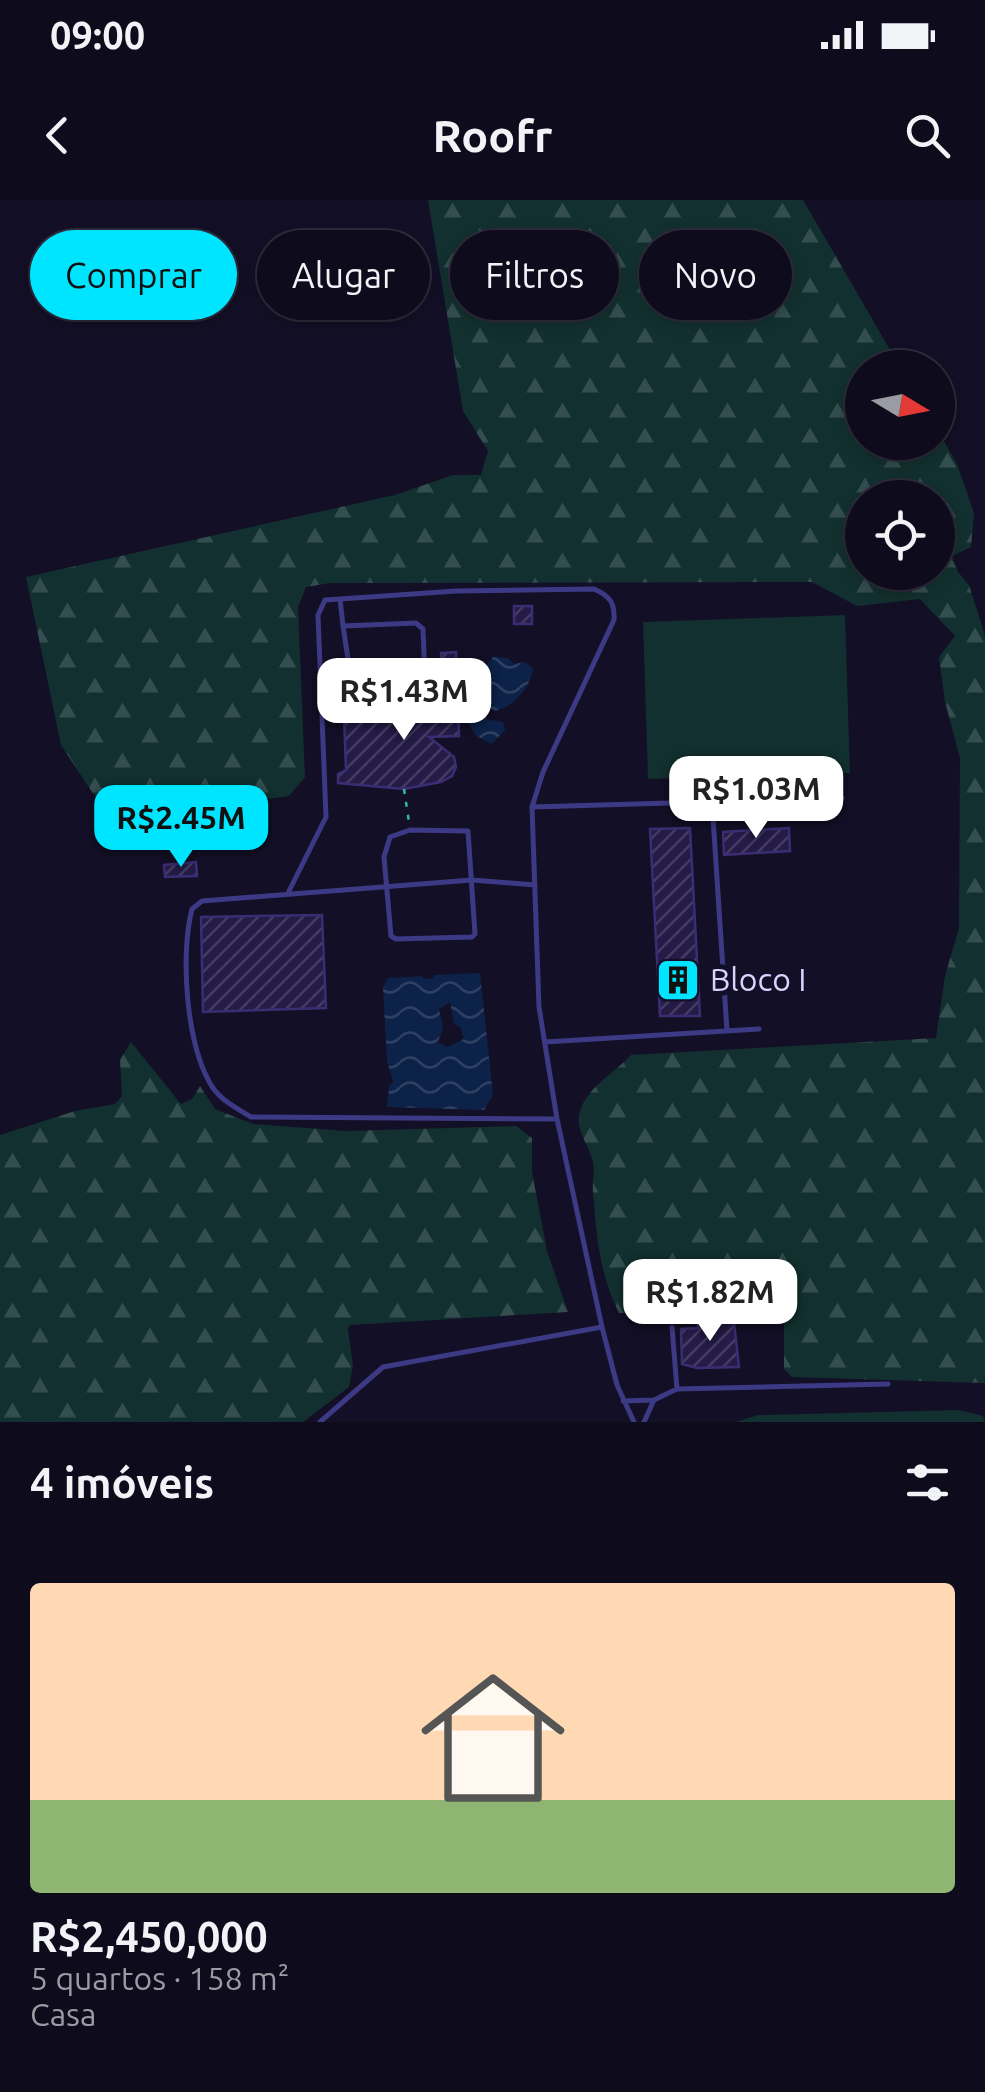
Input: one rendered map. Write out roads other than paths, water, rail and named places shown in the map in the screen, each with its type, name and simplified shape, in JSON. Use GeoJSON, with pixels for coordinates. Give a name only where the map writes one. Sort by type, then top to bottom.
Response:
{"type":"FeatureCollection","features":[{"type":"Feature","properties":{"kind":"lane"},"geometry":{"type":"LineString","coordinates":[[288,892],[326,817],[318,615],[325,600],[553,588],[594,589],[608,595],[615,606],[614,620],[543,772],[532,807],[539,1007],[602,1327],[623,1401],[634,1422]]}},
{"type":"Feature","properties":{"kind":"lane"},"geometry":{"type":"LineString","coordinates":[[340,598],[352,685],[422,684],[425,679],[421,625],[344,626]]}},
{"type":"Feature","properties":{"kind":"lane"},"geometry":{"type":"LineString","coordinates":[[532,807],[842,798]]}},
{"type":"Feature","properties":{"kind":"lane"},"geometry":{"type":"LineString","coordinates":[[712,802],[727,1031]]}},
{"type":"Feature","properties":{"kind":"lane"},"geometry":{"type":"LineString","coordinates":[[410,830],[468,832],[472,880],[472,937],[393,938],[385,885],[387,840],[410,830]]}},
{"type":"Feature","properties":{"kind":"lane"},"geometry":{"type":"LineString","coordinates":[[535,885],[472,880],[202,902],[192,909],[188,923],[187,992],[199,1055],[214,1089],[251,1116],[558,1119]]}},
{"type":"Feature","properties":{"kind":"lane"},"geometry":{"type":"LineString","coordinates":[[546,1042],[759,1029]]}},
{"type":"Feature","properties":{"kind":"lane"},"geometry":{"type":"LineString","coordinates":[[320,1422],[383,1366],[602,1327]]}},
{"type":"Feature","properties":{"kind":"lane"},"geometry":{"type":"LineString","coordinates":[[672,1327],[677,1389]]}},
{"type":"Feature","properties":{"kind":"lane"},"geometry":{"type":"LineString","coordinates":[[623,1401],[654,1400],[677,1389],[888,1384]]}},
{"type":"Feature","properties":{"kind":"lane"},"geometry":{"type":"LineString","coordinates":[[644,1422],[654,1400]]}},
{"type":"Feature","properties":{"kind":"water"},"geometry":{"type":"Polygon","coordinates":[[[493,657],[507,658],[514,664],[525,662],[533,668],[520,696],[494,711],[480,701],[479,685],[474,681],[493,657]]]}},
{"type":"Feature","properties":{"kind":"water"},"geometry":{"type":"Polygon","coordinates":[[[476,711],[489,720],[503,722],[505,730],[492,744],[476,736],[468,722],[476,711]]]}},
{"type":"Feature","properties":{"kind":"water"},"geometry":{"type":"Polygon","coordinates":[[[480,973],[493,1095],[484,1110],[387,1107],[393,1081],[387,1061],[383,987],[388,978],[424,979],[480,973]],[[450,1002],[439,1009],[443,1028],[438,1042],[447,1047],[464,1039],[460,1027],[454,1024],[450,1002]]]}},
{"type":"Feature","properties":{"kind":"place","name":"Bloco I"},"geometry":{"type":"Point","coordinates":[678,980]}}]}
